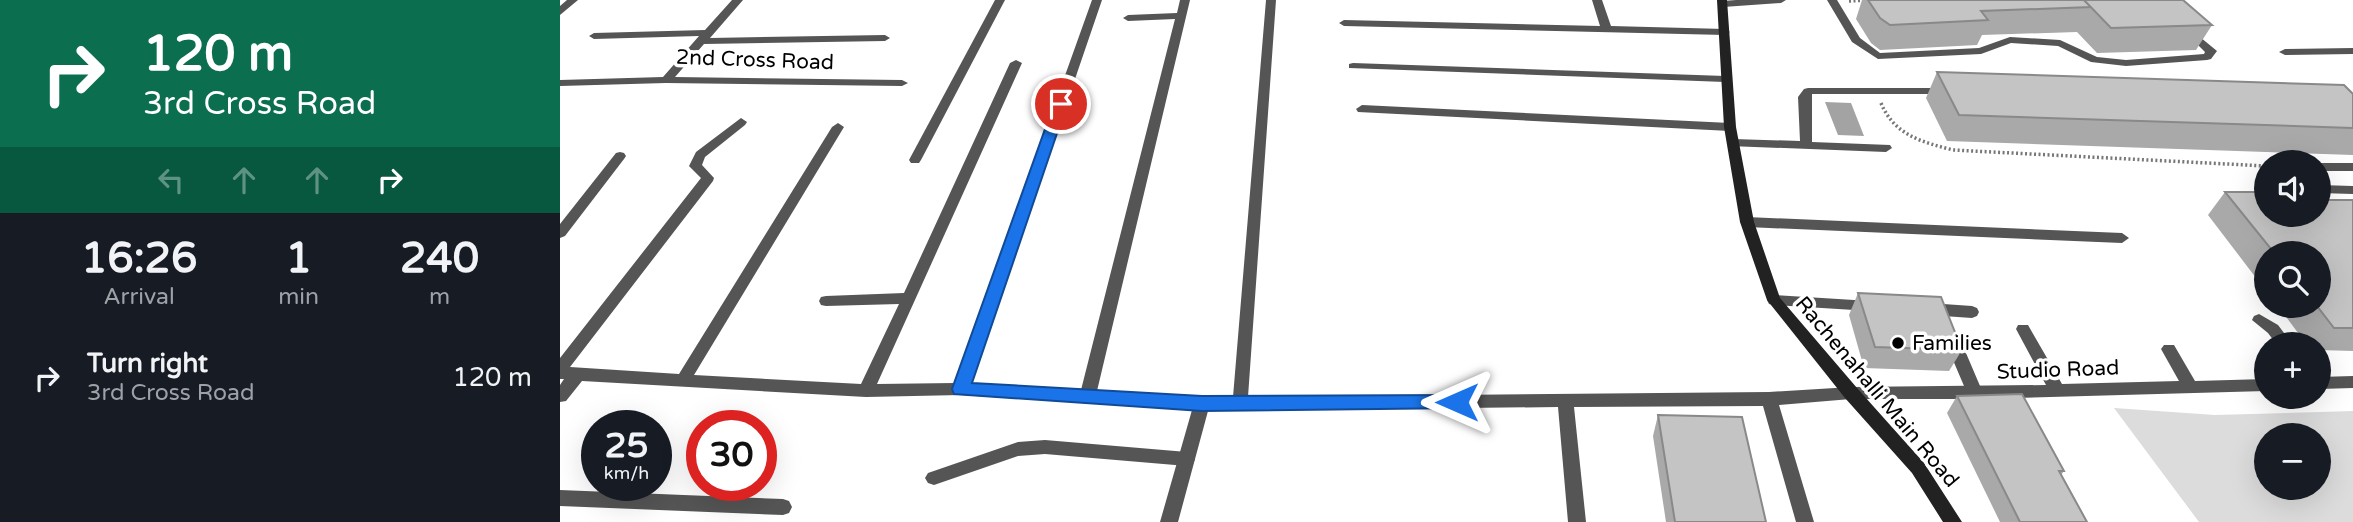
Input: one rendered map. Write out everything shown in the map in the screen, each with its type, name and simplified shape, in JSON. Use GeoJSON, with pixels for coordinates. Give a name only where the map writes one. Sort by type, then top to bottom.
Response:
{"type":"FeatureCollection","features":[{"type":"Feature","properties":{"kind":"street"},"geometry":{"type":"LineString","coordinates":[[560,12],[573,0]]}},
{"type":"Feature","properties":{"kind":"street","name":"2nd Cross Road"},"geometry":{"type":"LineString","coordinates":[[666,80],[737,0]]}},
{"type":"Feature","properties":{"kind":"street"},"geometry":{"type":"LineString","coordinates":[[915,160],[1000,0]]}},
{"type":"Feature","properties":{"kind":"street"},"geometry":{"type":"LineString","coordinates":[[961,389],[1097,0]]}},
{"type":"Feature","properties":{"kind":"street"},"geometry":{"type":"LineString","coordinates":[[1088,395],[1185,0]]}},
{"type":"Feature","properties":{"kind":"street"},"geometry":{"type":"LineString","coordinates":[[1240,404],[1271,0]]}},
{"type":"Feature","properties":{"kind":"street"},"geometry":{"type":"LineString","coordinates":[[1597,0],[1606,28]]}},
{"type":"Feature","properties":{"kind":"street"},"geometry":{"type":"LineString","coordinates":[[1723,2],[1781,0]]}},
{"type":"Feature","properties":{"kind":"street"},"geometry":{"type":"LineString","coordinates":[[1832,0],[1856,40],[1878,56],[1981,51],[2010,40],[2060,43],[2095,60],[2116,62],[2192,60],[2207,57],[2211,51],[2182,24]]}},
{"type":"Feature","properties":{"kind":"street","name":"Rachenahalli Main Road"},"geometry":{"type":"LineString","coordinates":[[1723,2],[1730,127],[1747,222],[1774,300],[1918,468],[1953,522]]}},
{"type":"Feature","properties":{"kind":"street"},"geometry":{"type":"LineString","coordinates":[[1128,18],[1181,16]]}},
{"type":"Feature","properties":{"kind":"street"},"geometry":{"type":"LineString","coordinates":[[1344,23],[1725,32]]}},
{"type":"Feature","properties":{"kind":"street"},"geometry":{"type":"LineString","coordinates":[[594,36],[885,38]]}},
{"type":"Feature","properties":{"kind":"street"},"geometry":{"type":"LineString","coordinates":[[2285,52],[2353,51]]}},
{"type":"Feature","properties":{"kind":"street"},"geometry":{"type":"LineString","coordinates":[[866,391],[1016,63]]}},
{"type":"Feature","properties":{"kind":"street"},"geometry":{"type":"LineString","coordinates":[[1353,66],[1726,79]]}},
{"type":"Feature","properties":{"kind":"street"},"geometry":{"type":"LineString","coordinates":[[560,83],[666,80]]}},
{"type":"Feature","properties":{"kind":"street","name":"2nd Cross Road"},"geometry":{"type":"LineString","coordinates":[[666,80],[902,83]]}},
{"type":"Feature","properties":{"kind":"street"},"geometry":{"type":"LineString","coordinates":[[1806,146],[1804,97],[1808,91],[1961,91]]}},
{"type":"Feature","properties":{"kind":"street"},"geometry":{"type":"LineString","coordinates":[[1362,109],[1730,127]]}},
{"type":"Feature","properties":{"kind":"street"},"geometry":{"type":"LineString","coordinates":[[560,371],[708,178],[700,174],[695,166],[700,155],[741,122]]}},
{"type":"Feature","properties":{"kind":"street"},"geometry":{"type":"LineString","coordinates":[[683,380],[838,127]]}},
{"type":"Feature","properties":{"kind":"street"},"geometry":{"type":"LineString","coordinates":[[1733,143],[1886,148]]}},
{"type":"Feature","properties":{"kind":"street"},"geometry":{"type":"LineString","coordinates":[[560,233],[620,156]]}},
{"type":"Feature","properties":{"kind":"street"},"geometry":{"type":"LineString","coordinates":[[2331,167],[2353,167]]}},
{"type":"Feature","properties":{"kind":"street"},"geometry":{"type":"LineString","coordinates":[[2331,189],[2353,190]]}},
{"type":"Feature","properties":{"kind":"street"},"geometry":{"type":"LineString","coordinates":[[2331,198],[2353,199]]}},
{"type":"Feature","properties":{"kind":"street"},"geometry":{"type":"LineString","coordinates":[[1747,222],[2122,238]]}},
{"type":"Feature","properties":{"kind":"street"},"geometry":{"type":"LineString","coordinates":[[826,301],[907,299]]}},
{"type":"Feature","properties":{"kind":"street"},"geometry":{"type":"LineString","coordinates":[[1774,300],[1884,307]]}},
{"type":"Feature","properties":{"kind":"street"},"geometry":{"type":"LineString","coordinates":[[1911,308],[1972,312]]}},
{"type":"Feature","properties":{"kind":"street"},"geometry":{"type":"LineString","coordinates":[[2259,320],[2275,332]]}},
{"type":"Feature","properties":{"kind":"street"},"geometry":{"type":"LineString","coordinates":[[2023,329],[2058,391]]}},
{"type":"Feature","properties":{"kind":"street"},"geometry":{"type":"LineString","coordinates":[[1955,346],[1975,393]]}},
{"type":"Feature","properties":{"kind":"street"},"geometry":{"type":"LineString","coordinates":[[2169,349],[2191,387]]}},
{"type":"Feature","properties":{"kind":"street","name":"Studio Road"},"geometry":{"type":"LineString","coordinates":[[560,371],[866,391],[961,389],[1202,404],[1769,399],[1851,393],[1975,393],[2254,385]]}},
{"type":"Feature","properties":{"kind":"street"},"geometry":{"type":"LineString","coordinates":[[560,396],[578,374]]}},
{"type":"Feature","properties":{"kind":"street"},"geometry":{"type":"LineString","coordinates":[[2331,383],[2353,382]]}},
{"type":"Feature","properties":{"kind":"street"},"geometry":{"type":"LineString","coordinates":[[1769,399],[1805,522]]}},
{"type":"Feature","properties":{"kind":"street"},"geometry":{"type":"LineString","coordinates":[[1566,402],[1577,522]]}},
{"type":"Feature","properties":{"kind":"street"},"geometry":{"type":"LineString","coordinates":[[1169,522],[1202,404]]}},
{"type":"Feature","properties":{"kind":"street"},"geometry":{"type":"LineString","coordinates":[[934,478],[1018,449],[1045,447],[1187,459]]}},
{"type":"Feature","properties":{"kind":"street"},"geometry":{"type":"LineString","coordinates":[[560,498],[783,507]]}},
{"type":"Feature","properties":{"kind":"path"},"geometry":{"type":"LineString","coordinates":[[1877,90],[1885,117],[1898,130],[1918,141],[1953,150],[2254,165]]}},
{"type":"Feature","properties":{"kind":"shaded area"},"geometry":{"type":"Polygon","coordinates":[[[1825,102],[1851,103],[1864,136],[1838,135],[1825,102]]]}},
{"type":"Feature","properties":{"kind":"shaded area"},"geometry":{"type":"Polygon","coordinates":[[[2114,408],[2215,415],[2353,411],[2353,522],[2199,522],[2114,408]]]}},
{"type":"Feature","properties":{"kind":"building"},"geometry":{"type":"Polygon","coordinates":[[[1868,0],[2084,0],[2091,7],[1981,11],[1988,20],[1890,25],[1880,18],[1868,0]]]}},
{"type":"Feature","properties":{"kind":"building"},"geometry":{"type":"Polygon","coordinates":[[[2084,0],[2183,0],[2212,25],[2111,28],[2084,0]]]}},
{"type":"Feature","properties":{"kind":"building"},"geometry":{"type":"Polygon","coordinates":[[[1937,72],[2344,85],[2353,94],[2353,128],[1959,115],[1937,72]]]}},
{"type":"Feature","properties":{"kind":"building"},"geometry":{"type":"Polygon","coordinates":[[[2225,192],[2254,192],[2254,227],[2331,227],[2331,200],[2353,200],[2353,328],[2334,328],[2326,318],[2331,318],[2331,241],[2265,241],[2225,192]]]}},
{"type":"Feature","properties":{"kind":"building"},"geometry":{"type":"Polygon","coordinates":[[[1858,293],[1941,297],[1962,350],[1875,347],[1858,293]]]}},
{"type":"Feature","properties":{"kind":"building"},"geometry":{"type":"Polygon","coordinates":[[[2022,394],[2064,471],[2059,471],[2087,522],[2020,522],[1957,396],[2022,394]]]}},
{"type":"Feature","properties":{"kind":"building"},"geometry":{"type":"Polygon","coordinates":[[[1658,415],[1742,417],[1766,522],[1675,522],[1658,415]]]}},
{"type":"Feature","properties":{"kind":"place","name":"Families"},"geometry":{"type":"Point","coordinates":[1898,343]}},
{"type":"Feature","properties":{"kind":"route"},"geometry":{"type":"LineString","coordinates":[[1061,104],[961,389],[1202,404],[1457,402]]}}]}
